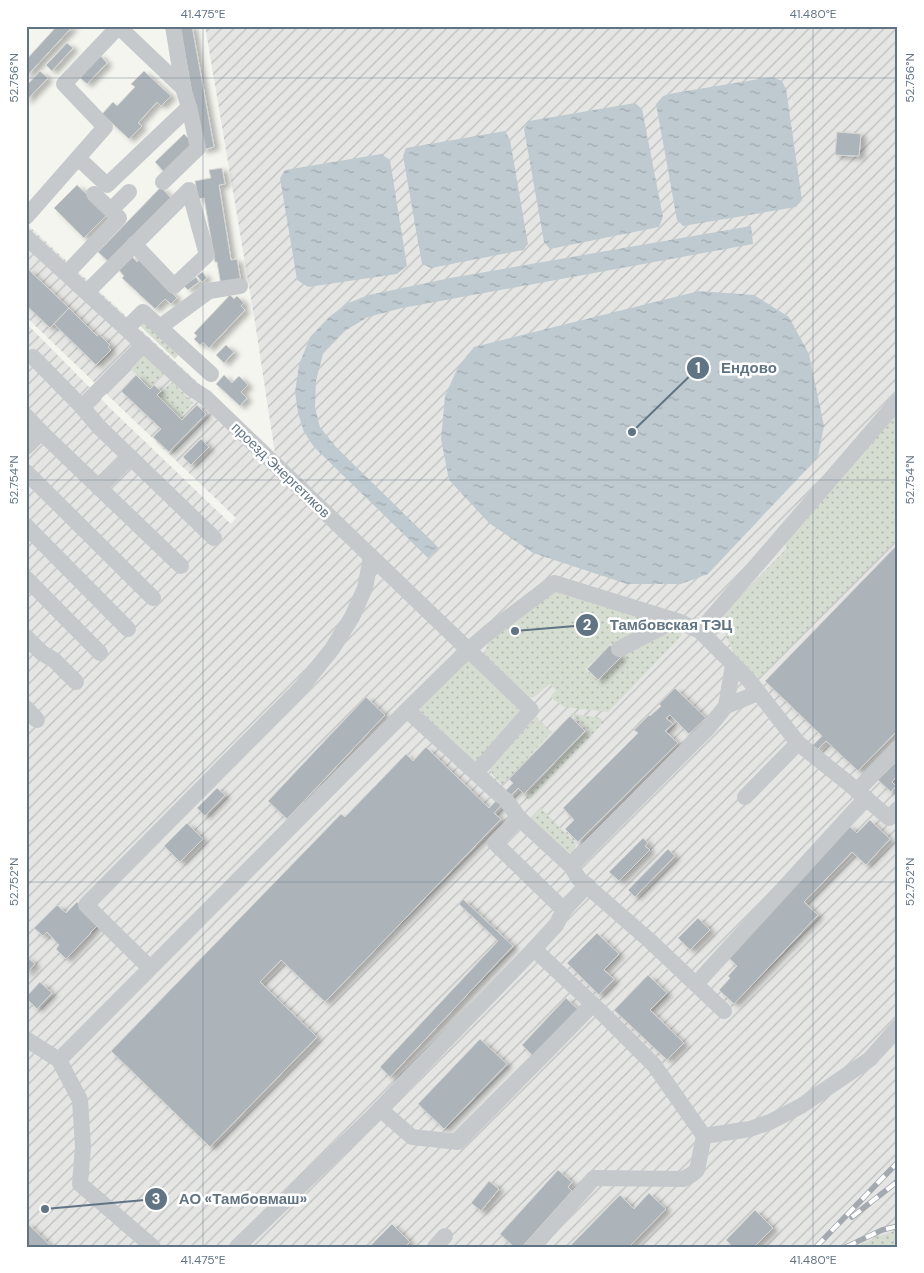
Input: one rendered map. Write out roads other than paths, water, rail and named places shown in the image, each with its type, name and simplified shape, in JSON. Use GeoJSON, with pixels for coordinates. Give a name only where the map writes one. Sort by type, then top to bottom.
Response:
{"type":"FeatureCollection","features":[{"type":"Feature","properties":{"kind":"street"},"geometry":{"type":"LineString","coordinates":[[164,182],[198,148],[183,88],[173,26]]}},
{"type":"Feature","properties":{"kind":"street"},"geometry":{"type":"LineString","coordinates":[[26,218],[105,127],[64,84],[119,27],[183,88]]}},
{"type":"Feature","properties":{"kind":"street"},"geometry":{"type":"LineString","coordinates":[[78,158],[107,185],[189,107]]}},
{"type":"Feature","properties":{"kind":"street"},"geometry":{"type":"LineString","coordinates":[[87,292],[134,244],[148,231],[188,190],[207,255],[174,286],[134,244]]}},
{"type":"Feature","properties":{"kind":"street"},"geometry":{"type":"LineString","coordinates":[[111,210],[129,192]]}},
{"type":"Feature","properties":{"kind":"street"},"geometry":{"type":"LineString","coordinates":[[66,273],[119,218],[94,194]]}},
{"type":"Feature","properties":{"kind":"street","name":"проезд Энергетиков"},"geometry":{"type":"LineString","coordinates":[[26,236],[192,389],[205,397],[531,710],[476,773]]}},
{"type":"Feature","properties":{"kind":"street"},"geometry":{"type":"LineString","coordinates":[[160,327],[209,291],[240,286]]}},
{"type":"Feature","properties":{"kind":"street"},"geometry":{"type":"LineString","coordinates":[[127,328],[143,312],[211,374]]}},
{"type":"Feature","properties":{"kind":"street"},"geometry":{"type":"LineString","coordinates":[[82,406],[144,344]]}},
{"type":"Feature","properties":{"kind":"street"},"geometry":{"type":"LineString","coordinates":[[33,358],[82,406],[99,427],[214,538]]}},
{"type":"Feature","properties":{"kind":"street"},"geometry":{"type":"LineString","coordinates":[[700,631],[897,402]]}},
{"type":"Feature","properties":{"kind":"street"},"geometry":{"type":"LineString","coordinates":[[26,416],[181,566]]}},
{"type":"Feature","properties":{"kind":"street"},"geometry":{"type":"LineString","coordinates":[[26,447],[41,432]]}},
{"type":"Feature","properties":{"kind":"street"},"geometry":{"type":"LineString","coordinates":[[99,488],[130,457]]}},
{"type":"Feature","properties":{"kind":"street"},"geometry":{"type":"LineString","coordinates":[[26,472],[153,598]]}},
{"type":"Feature","properties":{"kind":"street"},"geometry":{"type":"LineString","coordinates":[[26,526],[128,629]]}},
{"type":"Feature","properties":{"kind":"street"},"geometry":{"type":"LineString","coordinates":[[150,968],[86,905],[300,690],[332,649],[352,617],[365,588],[371,557]]}},
{"type":"Feature","properties":{"kind":"street"},"geometry":{"type":"LineString","coordinates":[[26,578],[100,653]]}},
{"type":"Feature","properties":{"kind":"street"},"geometry":{"type":"LineString","coordinates":[[59,1060],[468,650],[554,583],[674,620],[700,631],[748,679],[798,743],[889,818],[898,808]]}},
{"type":"Feature","properties":{"kind":"street"},"geometry":{"type":"LineString","coordinates":[[619,649],[674,620]]}},
{"type":"Feature","properties":{"kind":"street"},"geometry":{"type":"LineString","coordinates":[[26,637],[42,653],[54,660],[76,682]]}},
{"type":"Feature","properties":{"kind":"street"},"geometry":{"type":"LineString","coordinates":[[726,706],[733,665]]}},
{"type":"Feature","properties":{"kind":"street"},"geometry":{"type":"LineString","coordinates":[[571,866],[709,727],[726,706],[758,693]]}},
{"type":"Feature","properties":{"kind":"street"},"geometry":{"type":"LineString","coordinates":[[407,710],[504,798],[518,818],[571,866],[579,879],[649,940],[724,1011]]}},
{"type":"Feature","properties":{"kind":"street"},"geometry":{"type":"LineString","coordinates":[[745,797],[798,743]]}},
{"type":"Feature","properties":{"kind":"street"},"geometry":{"type":"LineString","coordinates":[[696,984],[862,794],[898,748]]}},
{"type":"Feature","properties":{"kind":"street"},"geometry":{"type":"LineString","coordinates":[[518,818],[495,843],[564,910]]}},
{"type":"Feature","properties":{"kind":"street"},"geometry":{"type":"LineString","coordinates":[[237,1247],[380,1109],[534,949],[556,925],[564,910],[586,885]]}},
{"type":"Feature","properties":{"kind":"street"},"geometry":{"type":"LineString","coordinates":[[533,1247],[594,1178],[683,1179],[691,1175],[697,1170],[704,1136],[654,1065],[534,949]]}},
{"type":"Feature","properties":{"kind":"street"},"geometry":{"type":"LineString","coordinates":[[380,1109],[412,1137],[458,1142],[592,1004]]}},
{"type":"Feature","properties":{"kind":"street"},"geometry":{"type":"LineString","coordinates":[[704,1136],[750,1129],[770,1122],[801,1106],[870,1059],[898,1027]]}},
{"type":"Feature","properties":{"kind":"street"},"geometry":{"type":"LineString","coordinates":[[26,1039],[59,1060],[80,1100],[83,1147],[80,1184],[153,1247]]}},
{"type":"Feature","properties":{"kind":"water"},"geometry":{"type":"Polygon","coordinates":[[[772,77],[782,81],[786,89],[802,200],[796,207],[683,226],[677,220],[656,104],[663,96],[674,93],[772,77]]]}},
{"type":"Feature","properties":{"kind":"water"},"geometry":{"type":"Polygon","coordinates":[[[635,103],[642,109],[663,217],[659,227],[550,249],[544,242],[524,129],[529,121],[635,103]]]}},
{"type":"Feature","properties":{"kind":"water"},"geometry":{"type":"Polygon","coordinates":[[[505,131],[510,140],[528,244],[523,250],[431,268],[422,264],[403,156],[406,148],[505,131]]]}},
{"type":"Feature","properties":{"kind":"water"},"geometry":{"type":"Polygon","coordinates":[[[381,154],[390,160],[407,266],[397,274],[308,287],[297,280],[280,178],[285,170],[381,154]]]}},
{"type":"Feature","properties":{"kind":"water"},"geometry":{"type":"Polygon","coordinates":[[[751,226],[753,244],[402,308],[368,317],[343,332],[323,354],[316,381],[315,408],[320,427],[336,447],[439,548],[428,558],[314,447],[304,432],[298,413],[295,392],[299,365],[310,337],[329,317],[348,303],[369,295],[450,278],[751,226]]]}},
{"type":"Feature","properties":{"kind":"water"},"geometry":{"type":"Polygon","coordinates":[[[699,291],[754,295],[789,317],[809,354],[824,426],[818,457],[708,574],[681,584],[627,584],[533,553],[489,523],[449,480],[441,439],[445,396],[458,367],[474,347],[699,291]]]}},
{"type":"Feature","properties":{"kind":"railway"},"geometry":{"type":"LineString","coordinates":[[816,1247],[898,1162]]}},
{"type":"Feature","properties":{"kind":"railway"},"geometry":{"type":"LineString","coordinates":[[852,1217],[898,1181]]}},
{"type":"Feature","properties":{"kind":"railway"},"geometry":{"type":"LineString","coordinates":[[846,1247],[882,1230],[898,1226]]}},
{"type":"Feature","properties":{"kind":"place","name":"Ендово"},"geometry":{"type":"Point","coordinates":[632,432]}},
{"type":"Feature","properties":{"kind":"place","name":"Тамбовская ТЭЦ"},"geometry":{"type":"Point","coordinates":[515,631]}},
{"type":"Feature","properties":{"kind":"place","name":"АО «Тамбовмаш»"},"geometry":{"type":"Point","coordinates":[45,1209]}}]}
